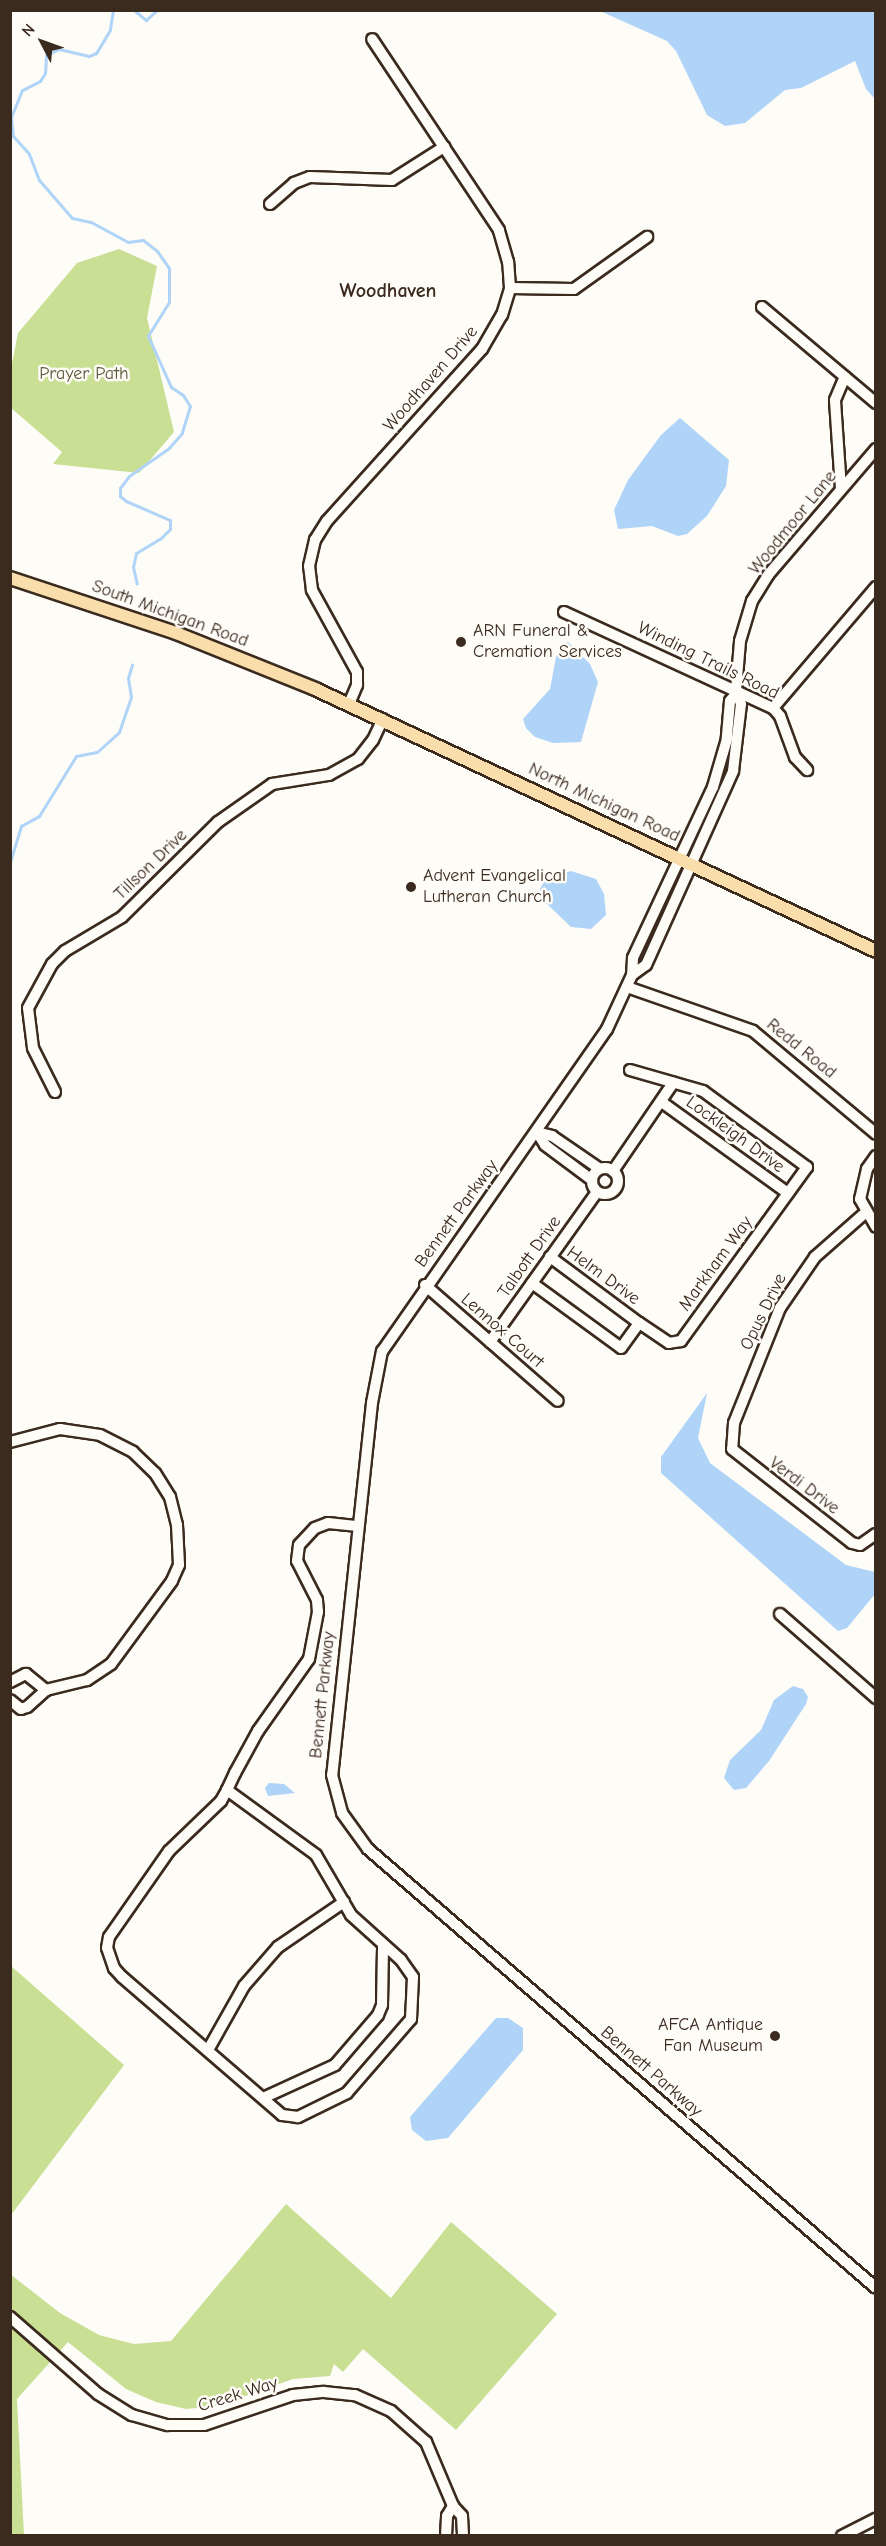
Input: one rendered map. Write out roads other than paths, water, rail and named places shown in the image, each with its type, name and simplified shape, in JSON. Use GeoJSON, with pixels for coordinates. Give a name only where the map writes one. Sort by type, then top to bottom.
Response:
{"type":"FeatureCollection","features":[{"type":"Feature","properties":{"kind":"main road","name":"South Michigan Road"},"geometry":{"type":"LineString","coordinates":[[10,578],[176,633],[315,689]]}},
{"type":"Feature","properties":{"kind":"main road","name":"North Michigan Road"},"geometry":{"type":"LineString","coordinates":[[315,689],[876,951]]}},
{"type":"Feature","properties":{"kind":"street","name":"Woodhaven Drive"},"geometry":{"type":"LineString","coordinates":[[349,704],[357,672],[312,590],[309,566],[315,540],[327,521],[482,348],[502,315],[510,288],[508,262],[499,230],[372,39]]}},
{"type":"Feature","properties":{"kind":"street"},"geometry":{"type":"LineString","coordinates":[[270,204],[294,183],[310,177],[392,180],[444,147]]}},
{"type":"Feature","properties":{"kind":"street"},"geometry":{"type":"LineString","coordinates":[[510,288],[574,289],[647,237]]}},
{"type":"Feature","properties":{"kind":"street"},"geometry":{"type":"LineString","coordinates":[[762,307],[876,403]]}},
{"type":"Feature","properties":{"kind":"street"},"geometry":{"type":"LineString","coordinates":[[842,489],[834,399],[845,377]]}},
{"type":"Feature","properties":{"kind":"street","name":"Woodmoor Lane"},"geometry":{"type":"LineString","coordinates":[[694,865],[735,762],[741,704],[736,692],[740,641],[752,601],[768,575],[876,449]]}},
{"type":"Feature","properties":{"kind":"street"},"geometry":{"type":"LineString","coordinates":[[773,708],[876,587]]}},
{"type":"Feature","properties":{"kind":"street","name":"Winding Trails Road"},"geometry":{"type":"LineString","coordinates":[[564,612],[773,708],[780,716],[795,757],[807,770]]}},
{"type":"Feature","properties":{"kind":"street","name":"Woodmoor Lane"},"geometry":{"type":"LineString","coordinates":[[680,858],[713,787],[727,739],[730,701],[736,692]]}},
{"type":"Feature","properties":{"kind":"street","name":"Tillson Drive"},"geometry":{"type":"LineString","coordinates":[[55,1092],[33,1048],[28,1008],[52,964],[64,951],[122,917],[218,822],[272,784],[329,775],[358,759],[373,740],[383,719]]}},
{"type":"Feature","properties":{"kind":"street","name":"Bennett Parkway"},"geometry":{"type":"LineString","coordinates":[[680,858],[633,958],[632,975],[627,987],[592,1054],[425,1285],[382,1351],[372,1403],[331,1762],[337,1800],[350,1827],[377,1857],[876,2288]]}},
{"type":"Feature","properties":{"kind":"street","name":"Bennett Parkway"},"geometry":{"type":"LineString","coordinates":[[632,975],[646,965],[694,865]]}},
{"type":"Feature","properties":{"kind":"street","name":"Redd Road"},"geometry":{"type":"LineString","coordinates":[[627,987],[753,1031],[876,1134]]}},
{"type":"Feature","properties":{"kind":"street","name":"Lockleigh Drive"},"geometry":{"type":"LineString","coordinates":[[630,1070],[703,1091],[807,1167]]}},
{"type":"Feature","properties":{"kind":"street","name":"Talbott Drive"},"geometry":{"type":"LineString","coordinates":[[490,1342],[597,1192],[609,1194],[616,1189],[618,1177],[613,1171],[663,1103],[673,1083]]}},
{"type":"Feature","properties":{"kind":"street","name":"Lockleigh Drive"},"geometry":{"type":"LineString","coordinates":[[663,1103],[788,1193]]}},
{"type":"Feature","properties":{"kind":"street"},"geometry":{"type":"LineString","coordinates":[[537,1132],[552,1136],[600,1169],[613,1171]]}},
{"type":"Feature","properties":{"kind":"street"},"geometry":{"type":"LineString","coordinates":[[537,1132],[545,1145],[592,1180],[597,1192]]}},
{"type":"Feature","properties":{"kind":"street"},"geometry":{"type":"LineString","coordinates":[[876,1156],[862,1185],[860,1199],[865,1213],[876,1227]]}},
{"type":"Feature","properties":{"kind":"street","name":"Markham Way"},"geometry":{"type":"LineString","coordinates":[[639,1323],[669,1343],[681,1341],[807,1167]]}},
{"type":"Feature","properties":{"kind":"street"},"geometry":{"type":"LineString","coordinates":[[592,1180],[600,1169]]}},
{"type":"Feature","properties":{"kind":"street","name":"Opus Drive"},"geometry":{"type":"LineString","coordinates":[[732,1449],[734,1423],[780,1308],[815,1257],[865,1213]]}},
{"type":"Feature","properties":{"kind":"street","name":"Helm Drive"},"geometry":{"type":"LineString","coordinates":[[532,1283],[621,1348],[639,1323],[550,1257]]}},
{"type":"Feature","properties":{"kind":"street","name":"Lennox Court"},"geometry":{"type":"LineString","coordinates":[[425,1285],[558,1401]]}},
{"type":"Feature","properties":{"kind":"street"},"geometry":{"type":"LineString","coordinates":[[10,1442],[60,1429],[100,1435],[121,1445],[145,1462],[163,1484],[177,1525],[179,1564],[172,1581],[114,1661],[87,1680],[46,1690],[35,1703],[21,1708],[10,1700]]}},
{"type":"Feature","properties":{"kind":"street","name":"Verdi Drive"},"geometry":{"type":"LineString","coordinates":[[732,1449],[852,1543],[860,1545],[876,1534]]}},
{"type":"Feature","properties":{"kind":"street"},"geometry":{"type":"LineString","coordinates":[[227,1790],[316,1855],[351,1915],[412,1977],[411,2019],[347,2093],[298,2117],[282,2115],[122,1977],[114,1968],[107,1948],[109,1937],[152,1874],[181,1837],[221,1801],[258,1731],[309,1659],[315,1642],[316,1600],[297,1561],[299,1545],[315,1528],[328,1523],[358,1526]]}},
{"type":"Feature","properties":{"kind":"street"},"geometry":{"type":"LineString","coordinates":[[780,1614],[876,1698]]}},
{"type":"Feature","properties":{"kind":"street"},"geometry":{"type":"LineString","coordinates":[[10,1682],[26,1674],[46,1690]]}},
{"type":"Feature","properties":{"kind":"street"},"geometry":{"type":"LineString","coordinates":[[208,2049],[244,1986],[278,1947],[344,1902]]}},
{"type":"Feature","properties":{"kind":"street"},"geometry":{"type":"LineString","coordinates":[[262,2098],[336,2065],[378,2015],[382,2005],[383,1945]]}},
{"type":"Feature","properties":{"kind":"street","name":"Creek Way"},"geometry":{"type":"LineString","coordinates":[[10,2317],[98,2394],[132,2415],[168,2425],[204,2425],[293,2395],[324,2392],[355,2395],[391,2411],[426,2442],[453,2506],[462,2516],[463,2535]]}},
{"type":"Feature","properties":{"kind":"street"},"geometry":{"type":"LineString","coordinates":[[446,2535],[447,2516],[453,2506]]}},
{"type":"Feature","properties":{"kind":"street"},"geometry":{"type":"LineString","coordinates":[[842,2535],[876,2519]]}},
{"type":"Feature","properties":{"kind":"water"},"geometry":{"type":"Polygon","coordinates":[[[600,11],[875,11],[875,99],[866,89],[855,61],[801,88],[785,90],[745,123],[725,126],[707,115],[676,51],[667,41],[600,11]]]}},
{"type":"Feature","properties":{"kind":"water"},"geometry":{"type":"Polygon","coordinates":[[[680,418],[729,460],[726,486],[707,516],[687,534],[678,536],[652,526],[618,529],[614,510],[628,480],[661,435],[680,418]]]}},
{"type":"Feature","properties":{"kind":"water"},"geometry":{"type":"Polygon","coordinates":[[[568,642],[590,664],[598,682],[581,742],[553,743],[535,737],[526,728],[523,719],[550,689],[556,657],[562,645],[568,642]]]}},
{"type":"Feature","properties":{"kind":"water"},"geometry":{"type":"Polygon","coordinates":[[[571,871],[596,879],[604,894],[606,915],[591,929],[571,927],[545,902],[540,889],[546,878],[571,871]]]}},
{"type":"Feature","properties":{"kind":"water"},"geometry":{"type":"Polygon","coordinates":[[[707,1393],[698,1438],[710,1463],[846,1565],[875,1572],[875,1594],[847,1628],[838,1631],[661,1473],[661,1457],[707,1393]]]}},
{"type":"Feature","properties":{"kind":"water"},"geometry":{"type":"Polygon","coordinates":[[[793,1686],[803,1689],[808,1697],[806,1704],[769,1761],[746,1788],[734,1790],[724,1778],[730,1760],[761,1730],[774,1700],[793,1686]]]}},
{"type":"Feature","properties":{"kind":"water"},"geometry":{"type":"Polygon","coordinates":[[[269,1783],[284,1784],[295,1793],[268,1796],[265,1788],[269,1783]]]}},
{"type":"Feature","properties":{"kind":"water"},"geometry":{"type":"Polygon","coordinates":[[[496,2018],[508,2018],[523,2028],[523,2050],[448,2138],[426,2141],[412,2130],[410,2117],[496,2018]]]}},
{"type":"Feature","properties":{"kind":"waterway"},"geometry":{"type":"LineString","coordinates":[[113,10],[110,30],[96,53],[89,56],[59,49],[46,55],[45,73],[40,81],[22,90],[11,117],[13,136],[29,154],[39,180],[72,218],[91,222],[128,242],[143,240],[157,251],[169,268],[169,302],[148,336],[171,387],[183,395],[190,406],[182,433],[169,448],[129,476],[120,488],[120,496],[126,501],[170,520],[170,529],[161,538],[136,553],[133,567],[137,584]]}},
{"type":"Feature","properties":{"kind":"waterway"},"geometry":{"type":"LineString","coordinates":[[134,10],[146,20],[157,10]]}},
{"type":"Feature","properties":{"kind":"waterway"},"geometry":{"type":"LineString","coordinates":[[10,862],[21,826],[39,816],[76,756],[97,752],[119,732],[131,697],[128,678],[132,665]]}},
{"type":"Feature","properties":{"kind":"place","name":"ARN Funeral & Cremation Services"},"geometry":{"type":"Point","coordinates":[461,642]}},
{"type":"Feature","properties":{"kind":"place","name":"Advent Evangelical Lutheran Church"},"geometry":{"type":"Point","coordinates":[411,887]}},
{"type":"Feature","properties":{"kind":"place","name":"AFCA Antique Fan Museum"},"geometry":{"type":"Point","coordinates":[775,2036]}},
{"type":"Feature","properties":{"kind":"district","name":"Woodhaven"},"geometry":{"type":"Point","coordinates":[388,290]}},
{"type":"Feature","properties":{"kind":"park label","name":"Prayer Path"},"geometry":{"type":"Point","coordinates":[84,374]}}]}
